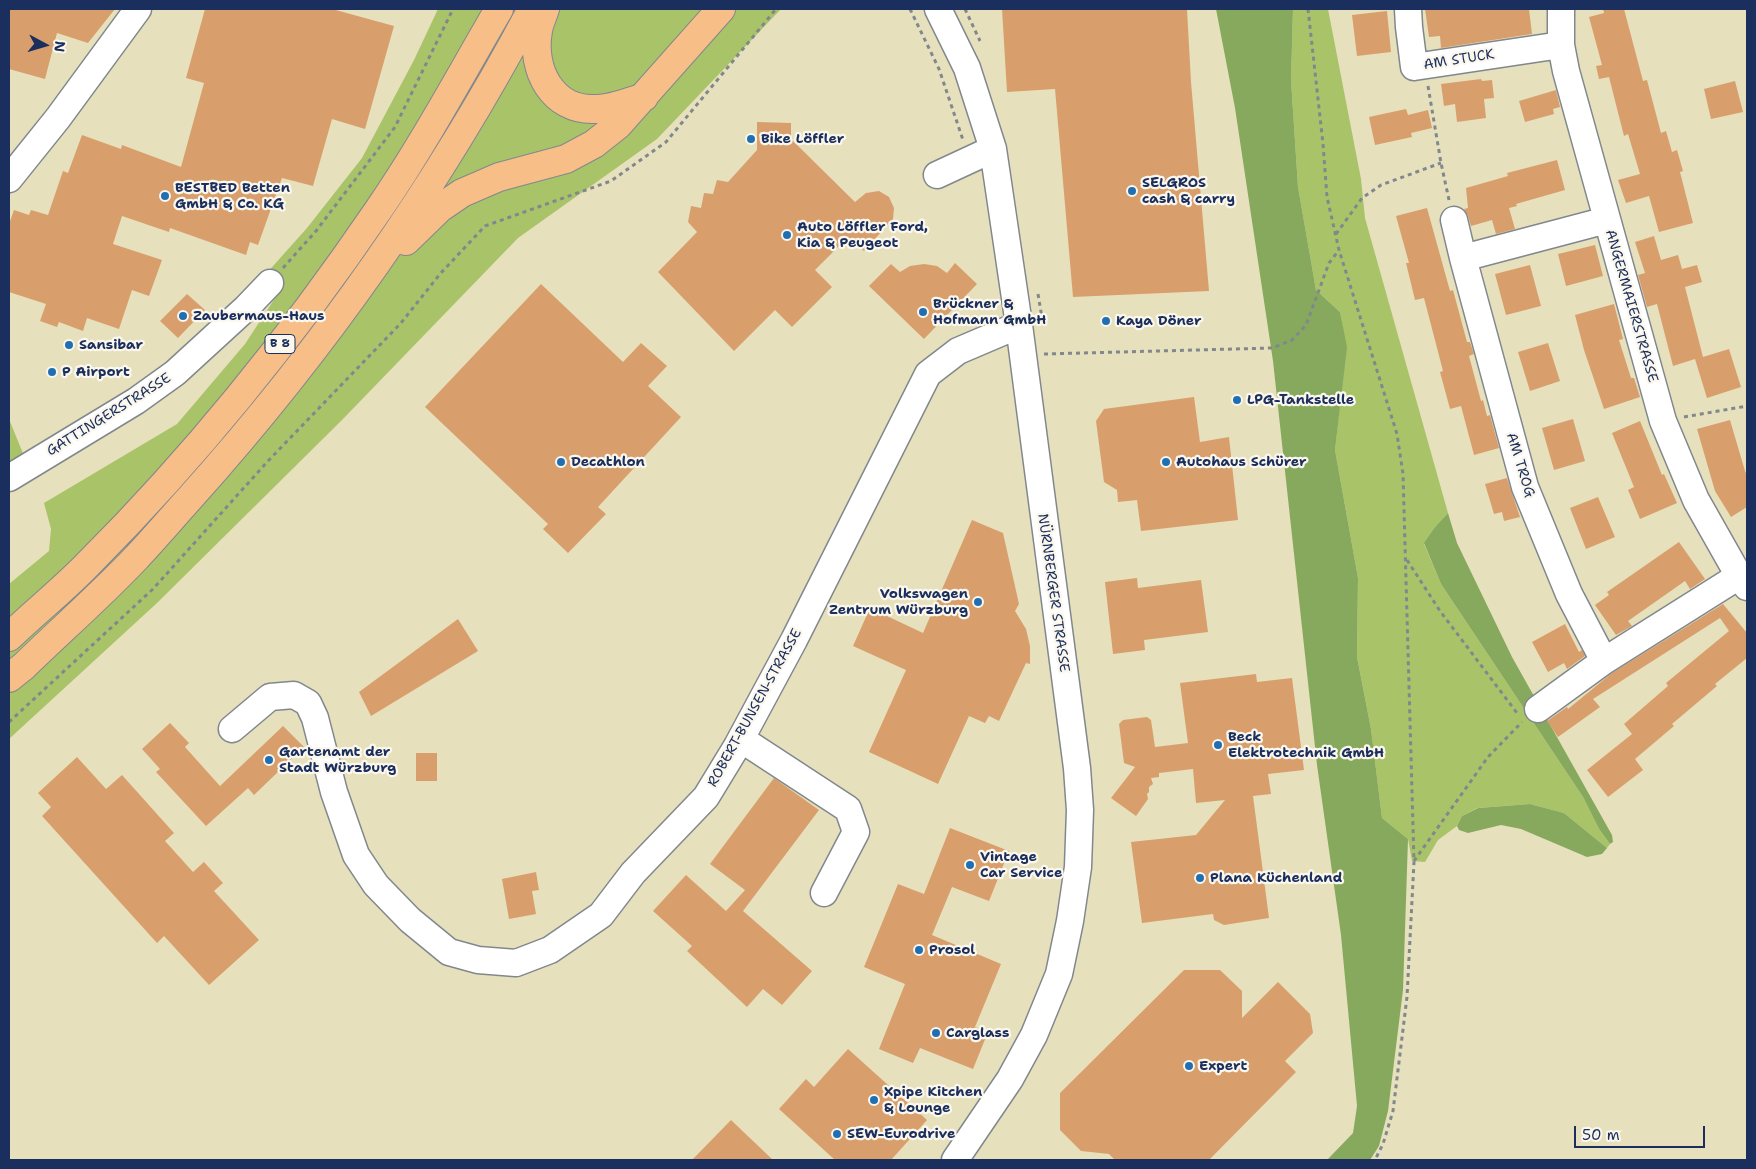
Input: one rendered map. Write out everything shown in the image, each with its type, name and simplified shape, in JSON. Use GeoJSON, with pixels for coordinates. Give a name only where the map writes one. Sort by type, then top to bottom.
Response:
{"type":"FeatureCollection","features":[{"type":"Feature","properties":{"kind":"highway","name":"B 8"},"geometry":{"type":"LineString","coordinates":[[9,636],[88,564],[145,504],[237,400],[332,277],[380,207],[439,112],[499,9]]}},
{"type":"Feature","properties":{"kind":"highway","name":"B 8"},"geometry":{"type":"LineString","coordinates":[[9,678],[24,666],[136,558],[224,461],[279,394],[359,288],[411,213],[466,128],[532,9]]}},
{"type":"Feature","properties":{"kind":"highway"},"geometry":{"type":"LineString","coordinates":[[545,9],[538,31],[537,55],[540,72],[553,94],[571,105],[593,109],[612,107],[645,96]]}},
{"type":"Feature","properties":{"kind":"highway"},"geometry":{"type":"LineString","coordinates":[[359,288],[440,208],[462,192],[499,178],[566,158],[594,144],[618,125],[721,9]]}},
{"type":"Feature","properties":{"kind":"street"},"geometry":{"type":"LineString","coordinates":[[9,179],[58,118],[138,9]]}},
{"type":"Feature","properties":{"kind":"street","name":"NÜRNBERGER STRASSE"},"geometry":{"type":"LineString","coordinates":[[938,9],[967,68],[981,154],[1018,326],[1077,768],[1080,810],[1078,867],[1070,921],[1059,974],[1034,1035],[1010,1079],[954,1160]]}},
{"type":"Feature","properties":{"kind":"street","name":"AM STUCK"},"geometry":{"type":"LineString","coordinates":[[1408,9],[1414,67],[1561,45]]}},
{"type":"Feature","properties":{"kind":"street","name":"ANGERMAIERSTRASSE"},"geometry":{"type":"LineString","coordinates":[[1561,9],[1561,45],[1566,71],[1663,421],[1696,500],[1743,581]]}},
{"type":"Feature","properties":{"kind":"street"},"geometry":{"type":"LineString","coordinates":[[937,175],[981,154]]}},
{"type":"Feature","properties":{"kind":"street","name":"AM TROG"},"geometry":{"type":"LineString","coordinates":[[1454,220],[1525,487],[1569,594],[1604,661]]}},
{"type":"Feature","properties":{"kind":"street"},"geometry":{"type":"LineString","coordinates":[[1463,258],[1607,220]]}},
{"type":"Feature","properties":{"kind":"street","name":"GATTINGERSTRASSE"},"geometry":{"type":"LineString","coordinates":[[9,478],[136,401],[175,374],[270,283]]}},
{"type":"Feature","properties":{"kind":"street","name":"ROBERT-BUNSEN-STRASSE"},"geometry":{"type":"LineString","coordinates":[[232,729],[270,697],[294,695],[308,703],[315,718],[334,792],[356,855],[376,886],[410,920],[449,952],[478,960],[516,962],[550,950],[601,915],[633,873],[706,797],[741,739],[794,640],[928,374],[958,351],[1018,326]]}},
{"type":"Feature","properties":{"kind":"street"},"geometry":{"type":"LineString","coordinates":[[1538,709],[1604,661],[1743,581]]}},
{"type":"Feature","properties":{"kind":"street"},"geometry":{"type":"LineString","coordinates":[[741,739],[848,809],[856,832],[824,893]]}},
{"type":"Feature","properties":{"kind":"path"},"geometry":{"type":"LineString","coordinates":[[270,283],[316,231],[394,127],[453,9]]}},
{"type":"Feature","properties":{"kind":"path"},"geometry":{"type":"LineString","coordinates":[[9,722],[153,588],[268,461],[401,323],[440,274],[485,226],[611,181],[666,142],[776,9]]}},
{"type":"Feature","properties":{"kind":"path"},"geometry":{"type":"LineString","coordinates":[[910,9],[981,154]]}},
{"type":"Feature","properties":{"kind":"path"},"geometry":{"type":"LineString","coordinates":[[1308,9],[1327,197],[1339,250],[1397,434],[1403,474],[1414,862],[1408,997],[1393,1111],[1383,1144],[1375,1160]]}},
{"type":"Feature","properties":{"kind":"path"},"geometry":{"type":"LineString","coordinates":[[1424,66],[1441,163],[1454,220]]}},
{"type":"Feature","properties":{"kind":"path"},"geometry":{"type":"LineString","coordinates":[[1336,234],[1362,198],[1381,185],[1441,163]]}},
{"type":"Feature","properties":{"kind":"path"},"geometry":{"type":"LineString","coordinates":[[1021,355],[1272,348],[1292,340],[1306,325],[1329,263],[1339,250]]}},
{"type":"Feature","properties":{"kind":"path"},"geometry":{"type":"LineString","coordinates":[[1663,421],[1747,406]]}},
{"type":"Feature","properties":{"kind":"path"},"geometry":{"type":"LineString","coordinates":[[1406,558],[1440,611],[1523,722],[1488,758],[1414,862]]}},
{"type":"Feature","properties":{"kind":"green space"},"geometry":{"type":"Polygon","coordinates":[[[438,9],[781,9],[657,139],[518,238],[342,420],[157,603],[9,739],[9,584],[49,551],[51,529],[44,503],[177,424],[245,344],[277,295],[265,275],[307,228],[362,158],[414,60],[438,9]]]}},
{"type":"Feature","properties":{"kind":"green space"},"geometry":{"type":"Polygon","coordinates":[[[1216,9],[1293,9],[1291,80],[1298,187],[1316,290],[1340,312],[1347,347],[1335,450],[1358,578],[1357,657],[1371,729],[1382,818],[1408,839],[1403,990],[1388,1111],[1379,1146],[1370,1160],[1327,1160],[1353,1133],[1357,1106],[1341,935],[1317,765],[1273,361],[1235,108],[1216,9]]]}},
{"type":"Feature","properties":{"kind":"green space"},"geometry":{"type":"Polygon","coordinates":[[[1293,9],[1328,9],[1361,179],[1365,218],[1448,513],[1435,527],[1424,544],[1441,584],[1583,797],[1599,829],[1610,844],[1607,848],[1564,813],[1530,804],[1477,808],[1462,816],[1457,826],[1438,840],[1425,862],[1412,861],[1408,839],[1382,818],[1371,729],[1357,657],[1358,578],[1335,450],[1346,347],[1340,312],[1316,290],[1298,187],[1291,80],[1293,9]]]}},
{"type":"Feature","properties":{"kind":"green space"},"geometry":{"type":"Polygon","coordinates":[[[9,419],[24,456],[9,464],[9,419]]]}},
{"type":"Feature","properties":{"kind":"green space"},"geometry":{"type":"Polygon","coordinates":[[[1448,513],[1457,543],[1512,657],[1612,835],[1613,842],[1610,844],[1599,829],[1583,797],[1441,584],[1424,543],[1448,513]]]}},
{"type":"Feature","properties":{"kind":"green space"},"geometry":{"type":"Polygon","coordinates":[[[1530,804],[1564,813],[1607,848],[1602,854],[1587,857],[1521,829],[1501,825],[1468,833],[1459,830],[1457,826],[1462,816],[1478,808],[1530,804]]]}},
{"type":"Feature","properties":{"kind":"building"},"geometry":{"type":"Polygon","coordinates":[[[9,9],[115,9],[88,43],[57,33],[45,79],[9,69],[9,9]]]}},
{"type":"Feature","properties":{"kind":"building"},"geometry":{"type":"Polygon","coordinates":[[[205,9],[332,9],[394,26],[365,129],[332,119],[313,186],[282,178],[258,245],[250,242],[246,255],[170,228],[169,232],[122,216],[113,244],[162,260],[149,296],[132,290],[119,329],[87,318],[83,331],[59,322],[57,327],[40,321],[46,304],[9,292],[9,224],[14,210],[29,215],[31,210],[48,215],[63,171],[68,173],[82,135],[121,149],[122,145],[181,167],[204,83],[186,78],[205,9]]]}},
{"type":"Feature","properties":{"kind":"building","name":"SELGROS cash & carry"},"geometry":{"type":"Polygon","coordinates":[[[1002,9],[1187,9],[1191,82],[1209,291],[1073,297],[1055,89],[1007,92],[1002,9]]]}},
{"type":"Feature","properties":{"kind":"building"},"geometry":{"type":"Polygon","coordinates":[[[1425,9],[1529,9],[1532,34],[1441,48],[1440,36],[1429,37],[1425,9]]]}},
{"type":"Feature","properties":{"kind":"building"},"geometry":{"type":"Polygon","coordinates":[[[1603,9],[1624,9],[1643,81],[1647,80],[1661,133],[1666,131],[1672,152],[1677,150],[1683,171],[1680,172],[1693,223],[1659,232],[1649,196],[1626,203],[1618,180],[1640,174],[1628,134],[1624,136],[1609,77],[1599,79],[1596,66],[1602,65],[1589,17],[1604,13],[1603,9]]]}},
{"type":"Feature","properties":{"kind":"building"},"geometry":{"type":"Polygon","coordinates":[[[1387,11],[1391,52],[1357,56],[1352,15],[1387,11]]]}},
{"type":"Feature","properties":{"kind":"building"},"geometry":{"type":"Polygon","coordinates":[[[1481,79],[1482,81],[1492,80],[1494,98],[1484,99],[1486,118],[1457,122],[1455,104],[1444,106],[1441,84],[1481,79]]]}},
{"type":"Feature","properties":{"kind":"building"},"geometry":{"type":"Polygon","coordinates":[[[1735,81],[1743,112],[1711,119],[1704,89],[1735,81]]]}},
{"type":"Feature","properties":{"kind":"building"},"geometry":{"type":"Polygon","coordinates":[[[1556,90],[1560,107],[1553,109],[1554,114],[1525,122],[1519,101],[1556,90]]]}},
{"type":"Feature","properties":{"kind":"building"},"geometry":{"type":"Polygon","coordinates":[[[1406,109],[1408,115],[1428,110],[1432,128],[1411,133],[1412,137],[1375,145],[1369,117],[1406,109]]]}},
{"type":"Feature","properties":{"kind":"building","name":"Auto Löffler Ford, Kia & Peugeot"},"geometry":{"type":"Polygon","coordinates":[[[757,122],[791,123],[791,139],[855,202],[866,193],[879,191],[889,197],[894,208],[893,219],[864,251],[848,237],[815,270],[832,287],[792,327],[775,310],[734,351],[658,272],[697,232],[688,222],[691,206],[701,208],[704,193],[713,194],[717,180],[728,182],[757,150],[757,122]]]}},
{"type":"Feature","properties":{"kind":"building"},"geometry":{"type":"Polygon","coordinates":[[[1557,160],[1565,190],[1516,204],[1517,206],[1509,208],[1515,229],[1496,234],[1492,220],[1471,226],[1464,209],[1468,208],[1466,188],[1508,176],[1507,173],[1557,160]]]}},
{"type":"Feature","properties":{"kind":"building"},"geometry":{"type":"Polygon","coordinates":[[[1427,208],[1450,291],[1453,290],[1467,342],[1470,342],[1474,354],[1469,356],[1481,401],[1483,400],[1487,416],[1490,415],[1499,448],[1474,455],[1461,406],[1450,409],[1440,372],[1443,371],[1424,298],[1415,300],[1406,263],[1409,263],[1396,216],[1427,208]]]}},
{"type":"Feature","properties":{"kind":"building"},"geometry":{"type":"Polygon","coordinates":[[[1654,236],[1661,260],[1678,255],[1682,269],[1697,265],[1702,282],[1685,287],[1703,357],[1729,349],[1741,387],[1707,398],[1695,359],[1673,366],[1657,304],[1647,307],[1638,275],[1645,273],[1635,242],[1654,236]]]}},
{"type":"Feature","properties":{"kind":"building"},"geometry":{"type":"Polygon","coordinates":[[[1595,245],[1603,276],[1566,286],[1558,254],[1595,245]]]}},
{"type":"Feature","properties":{"kind":"building","name":"Brückner & Hofmann GmbH"},"geometry":{"type":"Polygon","coordinates":[[[955,263],[977,284],[924,339],[869,286],[891,264],[900,272],[910,266],[924,264],[937,266],[947,273],[955,263]]]}},
{"type":"Feature","properties":{"kind":"building"},"geometry":{"type":"Polygon","coordinates":[[[1530,265],[1541,306],[1506,315],[1495,274],[1530,265]]]}},
{"type":"Feature","properties":{"kind":"building","name":"Decathlon"},"geometry":{"type":"Polygon","coordinates":[[[541,284],[623,362],[641,343],[667,366],[648,386],[681,417],[598,507],[606,514],[568,553],[543,529],[548,524],[425,407],[541,284]]]}},
{"type":"Feature","properties":{"kind":"building","name":"Zaubermaus-Haus"},"geometry":{"type":"Polygon","coordinates":[[[187,294],[205,310],[178,338],[160,321],[187,294]]]}},
{"type":"Feature","properties":{"kind":"building"},"geometry":{"type":"Polygon","coordinates":[[[1614,304],[1623,339],[1619,340],[1631,378],[1634,378],[1640,397],[1604,409],[1584,350],[1575,315],[1614,304]]]}},
{"type":"Feature","properties":{"kind":"building"},"geometry":{"type":"Polygon","coordinates":[[[1548,343],[1560,381],[1530,391],[1518,352],[1548,343]]]}},
{"type":"Feature","properties":{"kind":"building","name":"Autohaus Schürer"},"geometry":{"type":"Polygon","coordinates":[[[1194,397],[1200,442],[1229,437],[1238,520],[1141,531],[1137,500],[1118,502],[1117,490],[1104,482],[1096,421],[1104,409],[1194,397]]]}},
{"type":"Feature","properties":{"kind":"building"},"geometry":{"type":"Polygon","coordinates":[[[1573,419],[1585,461],[1554,470],[1542,428],[1573,419]]]}},
{"type":"Feature","properties":{"kind":"building"},"geometry":{"type":"Polygon","coordinates":[[[1730,420],[1747,475],[1747,507],[1731,517],[1715,491],[1697,429],[1730,420]]]}},
{"type":"Feature","properties":{"kind":"building"},"geometry":{"type":"Polygon","coordinates":[[[1640,421],[1662,475],[1664,474],[1677,503],[1640,519],[1628,490],[1634,487],[1612,433],[1640,421]]]}},
{"type":"Feature","properties":{"kind":"building"},"geometry":{"type":"Polygon","coordinates":[[[1507,478],[1520,517],[1504,521],[1502,512],[1494,514],[1485,484],[1507,478]]]}},
{"type":"Feature","properties":{"kind":"building"},"geometry":{"type":"Polygon","coordinates":[[[1598,497],[1615,537],[1586,549],[1570,508],[1598,497]]]}},
{"type":"Feature","properties":{"kind":"building"},"geometry":{"type":"Polygon","coordinates":[[[972,520],[1003,533],[1019,604],[1015,611],[1026,629],[1030,646],[1030,664],[1026,663],[999,721],[989,716],[985,723],[969,716],[938,784],[869,752],[906,670],[853,646],[870,608],[923,633],[972,520]]]}},
{"type":"Feature","properties":{"kind":"building"},"geometry":{"type":"Polygon","coordinates":[[[1679,542],[1705,579],[1690,589],[1685,581],[1628,621],[1632,626],[1616,635],[1595,605],[1609,595],[1607,592],[1679,542]]]}},
{"type":"Feature","properties":{"kind":"building"},"geometry":{"type":"Polygon","coordinates":[[[1137,578],[1138,588],[1201,580],[1208,632],[1144,640],[1145,650],[1113,654],[1105,582],[1137,578]]]}},
{"type":"Feature","properties":{"kind":"building"},"geometry":{"type":"Polygon","coordinates":[[[1723,604],[1747,633],[1747,658],[1715,684],[1717,686],[1672,724],[1674,726],[1635,759],[1643,770],[1608,797],[1587,770],[1632,734],[1624,724],[1668,686],[1666,683],[1729,631],[1720,618],[1593,699],[1600,707],[1558,737],[1547,721],[1567,707],[1568,709],[1612,673],[1723,604]]]}},
{"type":"Feature","properties":{"kind":"building"},"geometry":{"type":"Polygon","coordinates":[[[458,619],[478,651],[371,716],[359,692],[458,619]]]}},
{"type":"Feature","properties":{"kind":"building"},"geometry":{"type":"Polygon","coordinates":[[[1565,624],[1579,652],[1582,650],[1585,656],[1567,669],[1564,663],[1548,672],[1532,642],[1565,624]]]}},
{"type":"Feature","properties":{"kind":"building"},"geometry":{"type":"Polygon","coordinates":[[[1256,674],[1257,682],[1292,678],[1304,770],[1268,774],[1271,794],[1253,796],[1269,918],[1224,925],[1214,920],[1213,914],[1142,923],[1131,842],[1196,835],[1225,800],[1196,803],[1193,769],[1159,773],[1159,777],[1151,778],[1153,784],[1149,787],[1148,799],[1136,816],[1111,798],[1135,767],[1124,763],[1119,724],[1123,720],[1147,717],[1151,720],[1155,747],[1188,743],[1180,683],[1256,674]]]}},
{"type":"Feature","properties":{"kind":"building"},"geometry":{"type":"Polygon","coordinates":[[[170,723],[189,743],[185,747],[220,786],[283,726],[304,747],[254,795],[248,788],[206,826],[156,772],[160,769],[142,749],[170,723]]]}},
{"type":"Feature","properties":{"kind":"building"},"geometry":{"type":"Polygon","coordinates":[[[416,753],[437,753],[437,781],[416,781],[416,753]]]}},
{"type":"Feature","properties":{"kind":"building"},"geometry":{"type":"Polygon","coordinates":[[[77,757],[106,789],[122,775],[174,833],[165,841],[193,872],[204,862],[223,883],[214,891],[259,940],[209,985],[164,936],[157,943],[42,816],[51,807],[38,793],[77,757]]]}},
{"type":"Feature","properties":{"kind":"building"},"geometry":{"type":"Polygon","coordinates":[[[774,778],[819,810],[743,911],[812,971],[782,1005],[763,989],[747,1007],[687,951],[692,946],[653,911],[686,875],[726,911],[745,890],[710,864],[774,778]]]}},
{"type":"Feature","properties":{"kind":"building"},"geometry":{"type":"Polygon","coordinates":[[[950,828],[1009,851],[989,901],[952,887],[932,935],[1001,964],[975,1027],[988,1032],[973,1069],[920,1048],[913,1063],[879,1049],[905,984],[864,967],[898,884],[924,894],[950,828]]]}},
{"type":"Feature","properties":{"kind":"building"},"geometry":{"type":"Polygon","coordinates":[[[536,872],[539,890],[532,891],[536,914],[509,919],[502,879],[536,872]]]}},
{"type":"Feature","properties":{"kind":"building","name":"Expert"},"geometry":{"type":"Polygon","coordinates":[[[1184,970],[1220,970],[1242,991],[1242,1018],[1278,982],[1310,1014],[1313,1033],[1285,1061],[1296,1072],[1209,1160],[1115,1160],[1109,1154],[1081,1151],[1060,1130],[1060,1093],[1184,970]]]}},
{"type":"Feature","properties":{"kind":"building"},"geometry":{"type":"Polygon","coordinates":[[[848,1049],[927,1120],[891,1160],[835,1160],[779,1109],[806,1079],[814,1087],[848,1049]]]}},
{"type":"Feature","properties":{"kind":"building"},"geometry":{"type":"Polygon","coordinates":[[[731,1120],[773,1160],[692,1160],[731,1120]]]}},
{"type":"Feature","properties":{"kind":"place","name":"Bike Löffler"},"geometry":{"type":"Point","coordinates":[751,139]}},
{"type":"Feature","properties":{"kind":"place","name":"SELGROS cash & carry"},"geometry":{"type":"Point","coordinates":[1132,191]}},
{"type":"Feature","properties":{"kind":"place","name":"BESTBED Betten GmbH & Co. KG"},"geometry":{"type":"Point","coordinates":[165,196]}},
{"type":"Feature","properties":{"kind":"place","name":"Auto Löffler Ford, Kia & Peugeot"},"geometry":{"type":"Point","coordinates":[787,235]}},
{"type":"Feature","properties":{"kind":"place","name":"Brückner & Hofmann GmbH"},"geometry":{"type":"Point","coordinates":[923,312]}},
{"type":"Feature","properties":{"kind":"place","name":"Zaubermaus-Haus"},"geometry":{"type":"Point","coordinates":[183,316]}},
{"type":"Feature","properties":{"kind":"place","name":"Kaya Döner"},"geometry":{"type":"Point","coordinates":[1106,321]}},
{"type":"Feature","properties":{"kind":"place","name":"Sansibar"},"geometry":{"type":"Point","coordinates":[69,345]}},
{"type":"Feature","properties":{"kind":"place","name":"P Airport"},"geometry":{"type":"Point","coordinates":[52,372]}},
{"type":"Feature","properties":{"kind":"place","name":"LPG-Tankstelle"},"geometry":{"type":"Point","coordinates":[1237,400]}},
{"type":"Feature","properties":{"kind":"place","name":"Decathlon"},"geometry":{"type":"Point","coordinates":[561,462]}},
{"type":"Feature","properties":{"kind":"place","name":"Autohaus Schürer"},"geometry":{"type":"Point","coordinates":[1166,462]}},
{"type":"Feature","properties":{"kind":"place","name":"Volkswagen Zentrum Würzburg"},"geometry":{"type":"Point","coordinates":[978,602]}},
{"type":"Feature","properties":{"kind":"place","name":"Beck Elektrotechnik GmbH"},"geometry":{"type":"Point","coordinates":[1218,745]}},
{"type":"Feature","properties":{"kind":"place","name":"Gartenamt der Stadt Würzburg"},"geometry":{"type":"Point","coordinates":[269,760]}},
{"type":"Feature","properties":{"kind":"place","name":"Vintage Car Service"},"geometry":{"type":"Point","coordinates":[970,865]}},
{"type":"Feature","properties":{"kind":"place","name":"Plana Küchenland"},"geometry":{"type":"Point","coordinates":[1200,878]}},
{"type":"Feature","properties":{"kind":"place","name":"Prosol"},"geometry":{"type":"Point","coordinates":[919,950]}},
{"type":"Feature","properties":{"kind":"place","name":"Carglass"},"geometry":{"type":"Point","coordinates":[936,1033]}},
{"type":"Feature","properties":{"kind":"place","name":"Expert"},"geometry":{"type":"Point","coordinates":[1189,1066]}},
{"type":"Feature","properties":{"kind":"place","name":"Xpipe Kitchen & Lounge"},"geometry":{"type":"Point","coordinates":[874,1100]}},
{"type":"Feature","properties":{"kind":"place","name":"SEW-Eurodrive"},"geometry":{"type":"Point","coordinates":[837,1134]}}]}
